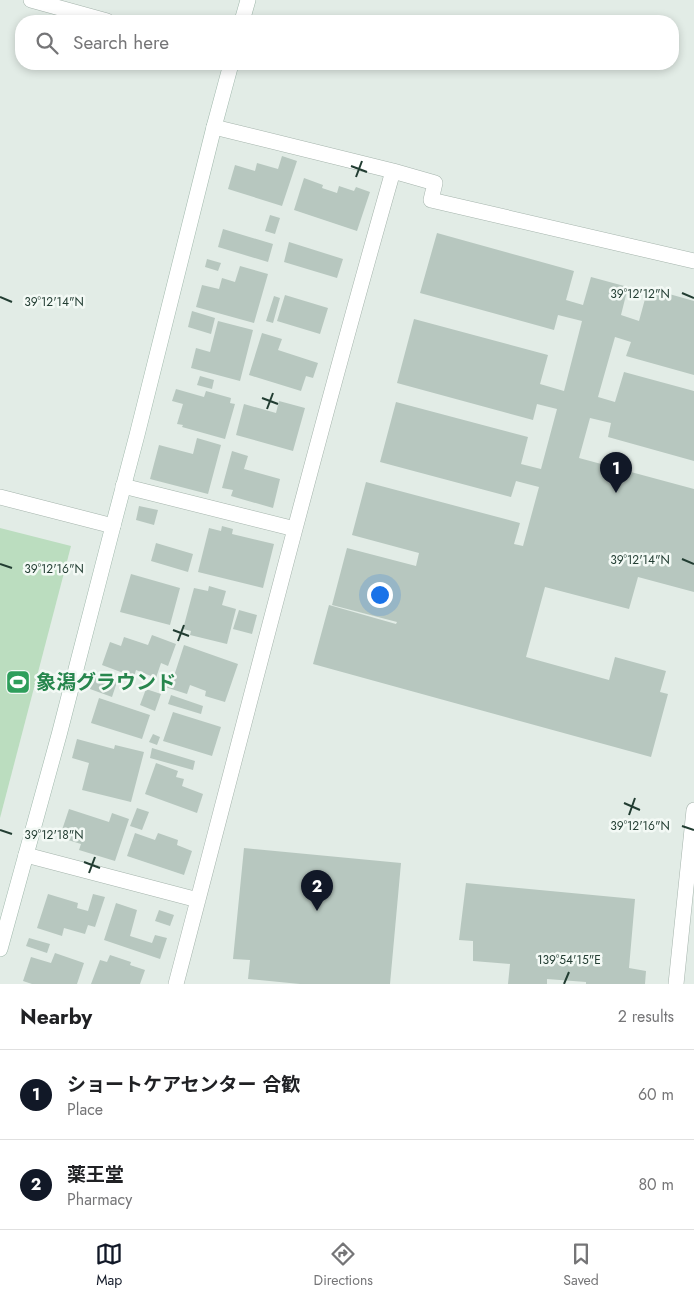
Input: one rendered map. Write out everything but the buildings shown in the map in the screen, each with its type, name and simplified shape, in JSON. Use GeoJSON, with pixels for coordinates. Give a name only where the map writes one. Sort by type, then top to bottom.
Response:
{"type":"FeatureCollection","features":[{"type":"Feature","properties":{"kind":"street"},"geometry":{"type":"LineString","coordinates":[[31,0],[85,15]]}},
{"type":"Feature","properties":{"kind":"street"},"geometry":{"type":"LineString","coordinates":[[244,15],[248,0]]}},
{"type":"Feature","properties":{"kind":"street"},"geometry":{"type":"LineString","coordinates":[[0,949],[59,735],[229,70]]}},
{"type":"Feature","properties":{"kind":"street"},"geometry":{"type":"LineString","coordinates":[[214,127],[435,183],[431,200],[694,261]]}},
{"type":"Feature","properties":{"kind":"street"},"geometry":{"type":"LineString","coordinates":[[176,984],[295,529],[393,171]]}},
{"type":"Feature","properties":{"kind":"street"},"geometry":{"type":"LineString","coordinates":[[123,486],[295,529]]}},
{"type":"Feature","properties":{"kind":"street"},"geometry":{"type":"LineString","coordinates":[[0,497],[112,526]]}},
{"type":"Feature","properties":{"kind":"street"},"geometry":{"type":"LineString","coordinates":[[676,984],[694,810]]}},
{"type":"Feature","properties":{"kind":"street"},"geometry":{"type":"LineString","coordinates":[[26,855],[198,900]]}},
{"type":"Feature","properties":{"kind":"green space","name":"象潟グラウンド"},"geometry":{"type":"Polygon","coordinates":[[[0,528],[71,546],[0,818],[0,528]]]}},
{"type":"Feature","properties":{"kind":"place","name":"ショートケアセンター 合歓"},"geometry":{"type":"Point","coordinates":[616,493]}},
{"type":"Feature","properties":{"kind":"place","name":"象潟グラウンド"},"geometry":{"type":"Point","coordinates":[18,682]}},
{"type":"Feature","properties":{"kind":"place","name":"薬王堂"},"geometry":{"type":"Point","coordinates":[317,911]}}]}
